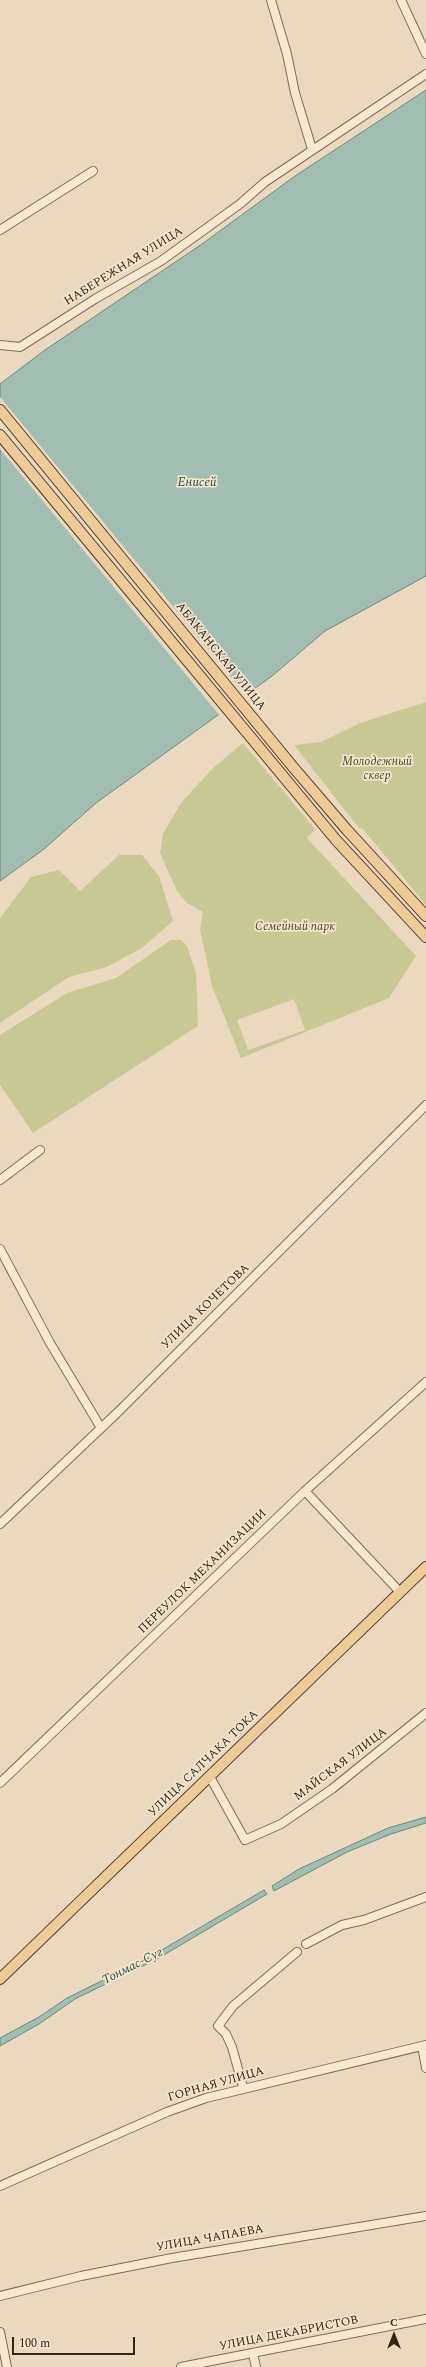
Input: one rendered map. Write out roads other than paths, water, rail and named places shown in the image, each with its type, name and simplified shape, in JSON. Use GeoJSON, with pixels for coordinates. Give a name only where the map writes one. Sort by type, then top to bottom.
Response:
{"type":"FeatureCollection","features":[{"type":"Feature","properties":{"kind":"main road","name":"АБАКАНСКАЯ УЛИЦА"},"geometry":{"type":"LineString","coordinates":[[0,410],[286,758],[347,830],[426,916]]}},
{"type":"Feature","properties":{"kind":"main road"},"geometry":{"type":"LineString","coordinates":[[0,435],[336,840],[426,937]]}},
{"type":"Feature","properties":{"kind":"main road","name":"УЛИЦА САЛЧАКА ТОКА"},"geometry":{"type":"LineString","coordinates":[[0,1979],[426,1567]]}},
{"type":"Feature","properties":{"kind":"street"},"geometry":{"type":"LineString","coordinates":[[270,0],[287,54],[294,93],[312,149]]}},
{"type":"Feature","properties":{"kind":"street"},"geometry":{"type":"LineString","coordinates":[[401,0],[426,54]]}},
{"type":"Feature","properties":{"kind":"street","name":"НАБЕРЕЖНАЯ УЛИЦА"},"geometry":{"type":"LineString","coordinates":[[0,344],[20,347],[95,299],[161,261],[240,204],[265,182],[312,149],[426,74]]}},
{"type":"Feature","properties":{"kind":"street"},"geometry":{"type":"LineString","coordinates":[[0,230],[93,171]]}},
{"type":"Feature","properties":{"kind":"street","name":"УЛИЦА КОЧЕТОВА"},"geometry":{"type":"LineString","coordinates":[[0,1524],[101,1428],[426,1105]]}},
{"type":"Feature","properties":{"kind":"street"},"geometry":{"type":"LineString","coordinates":[[0,1180],[40,1150]]}},
{"type":"Feature","properties":{"kind":"street"},"geometry":{"type":"LineString","coordinates":[[0,1249],[50,1343],[101,1428]]}},
{"type":"Feature","properties":{"kind":"street","name":"ПЕРЕУЛОК МЕХАНИЗАЦИИ"},"geometry":{"type":"LineString","coordinates":[[0,1783],[304,1491],[426,1382]]}},
{"type":"Feature","properties":{"kind":"street"},"geometry":{"type":"LineString","coordinates":[[304,1491],[400,1592]]}},
{"type":"Feature","properties":{"kind":"street","name":"МАЙСКАЯ УЛИЦА"},"geometry":{"type":"LineString","coordinates":[[210,1777],[245,1840],[281,1824],[332,1789],[426,1713]]}},
{"type":"Feature","properties":{"kind":"street"},"geometry":{"type":"LineString","coordinates":[[306,1944],[342,1925],[364,1920],[426,1897]]}},
{"type":"Feature","properties":{"kind":"street"},"geometry":{"type":"LineString","coordinates":[[243,2087],[232,2047],[226,2034],[218,2026],[233,2006],[297,1952]]}},
{"type":"Feature","properties":{"kind":"street"},"geometry":{"type":"LineString","coordinates":[[424,2046],[426,2068]]}},
{"type":"Feature","properties":{"kind":"street","name":"ГОРНАЯ УЛИЦА"},"geometry":{"type":"LineString","coordinates":[[0,2186],[167,2112],[243,2087],[424,2046]]}},
{"type":"Feature","properties":{"kind":"street","name":"УЛИЦА ЧАПАЕВА"},"geometry":{"type":"LineString","coordinates":[[0,2296],[80,2276],[172,2258],[426,2216]]}},
{"type":"Feature","properties":{"kind":"street","name":"УЛИЦА ДЕКАБРИСТОВ"},"geometry":{"type":"LineString","coordinates":[[181,2367],[426,2319]]}},
{"type":"Feature","properties":{"kind":"street"},"geometry":{"type":"LineString","coordinates":[[0,2332],[7,2367]]}},
{"type":"Feature","properties":{"kind":"street"},"geometry":{"type":"LineString","coordinates":[[253,2354],[256,2367]]}},
{"type":"Feature","properties":{"kind":"water","name":"Енисей"},"geometry":{"type":"Polygon","coordinates":[[[426,90],[426,576],[325,631],[272,676],[96,803],[44,849],[0,881],[0,384],[45,350],[202,244],[295,176],[426,90]]]}},
{"type":"Feature","properties":{"kind":"water"},"geometry":{"type":"Polygon","coordinates":[[[426,1817],[426,1823],[391,1834],[347,1852],[274,1891],[272,1886],[299,1869],[388,1828],[426,1817]]]}},
{"type":"Feature","properties":{"kind":"water","name":"Тонмас-Суг"},"geometry":{"type":"Polygon","coordinates":[[[264,1890],[267,1894],[157,1959],[75,1999],[39,2024],[0,2046],[0,2038],[39,2017],[67,1998],[148,1958],[264,1890]]]}},
{"type":"Feature","properties":{"kind":"park label","name":"Молодежный сквер"},"geometry":{"type":"Point","coordinates":[377,770]}},
{"type":"Feature","properties":{"kind":"park label","name":"Семейный парк"},"geometry":{"type":"Point","coordinates":[295,928]}}]}
